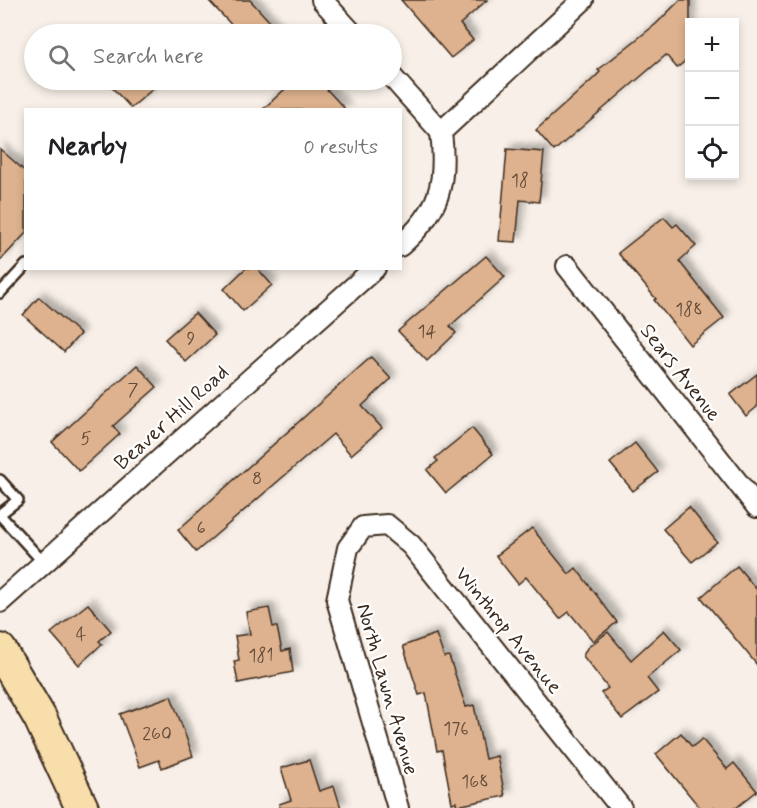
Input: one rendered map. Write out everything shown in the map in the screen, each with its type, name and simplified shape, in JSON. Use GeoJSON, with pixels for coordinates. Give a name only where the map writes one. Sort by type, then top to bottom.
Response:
{"type":"FeatureCollection","features":[{"type":"Feature","properties":{"kind":"main road"},"geometry":{"type":"LineString","coordinates":[[0,650],[40,718],[82,808]]}},
{"type":"Feature","properties":{"kind":"street"},"geometry":{"type":"LineString","coordinates":[[322,0],[344,24]]}},
{"type":"Feature","properties":{"kind":"street"},"geometry":{"type":"LineString","coordinates":[[441,132],[583,0]]}},
{"type":"Feature","properties":{"kind":"street"},"geometry":{"type":"LineString","coordinates":[[402,88],[441,132],[444,157],[439,196],[420,227],[402,244]]}},
{"type":"Feature","properties":{"kind":"street","name":"Sears Avenue"},"geometry":{"type":"LineString","coordinates":[[567,266],[757,507]]}},
{"type":"Feature","properties":{"kind":"street","name":"Beaver Hill Road"},"geometry":{"type":"LineString","coordinates":[[0,602],[373,270]]}},
{"type":"Feature","properties":{"kind":"street","name":"Winthrop Avenue"},"geometry":{"type":"LineString","coordinates":[[348,548],[363,527],[387,525],[411,545],[621,808]]}},
{"type":"Feature","properties":{"kind":"street","name":"North Lawn Avenue"},"geometry":{"type":"LineString","coordinates":[[348,548],[337,600],[398,808]]}},
{"type":"Feature","properties":{"kind":"lane"},"geometry":{"type":"LineString","coordinates":[[0,292],[24,267]]}},
{"type":"Feature","properties":{"kind":"lane"},"geometry":{"type":"LineString","coordinates":[[0,480],[18,500],[0,515],[43,562]]}},
{"type":"Feature","properties":{"kind":"building"},"geometry":{"type":"Polygon","coordinates":[[[208,0],[250,0],[272,24],[231,24],[208,0]]]}},
{"type":"Feature","properties":{"kind":"building"},"geometry":{"type":"Polygon","coordinates":[[[401,0],[487,0],[460,24],[473,40],[451,58],[401,0]]]}},
{"type":"Feature","properties":{"kind":"building"},"geometry":{"type":"Polygon","coordinates":[[[680,0],[690,0],[690,18],[685,18],[685,61],[677,68],[666,55],[554,151],[536,130],[593,79],[600,72],[598,70],[656,24],[680,0]]]}},
{"type":"Feature","properties":{"kind":"building"},"geometry":{"type":"Polygon","coordinates":[[[114,90],[152,90],[131,108],[114,90]]]}},
{"type":"Feature","properties":{"kind":"building"},"geometry":{"type":"Polygon","coordinates":[[[284,90],[327,90],[344,108],[264,108],[284,90]]]}},
{"type":"Feature","properties":{"kind":"building"},"geometry":{"type":"Polygon","coordinates":[[[0,149],[24,170],[24,235],[0,261],[0,149]]]}},
{"type":"Feature","properties":{"kind":"building"},"geometry":{"type":"Polygon","coordinates":[[[507,149],[544,152],[539,202],[520,200],[516,242],[499,241],[507,149]]]}},
{"type":"Feature","properties":{"kind":"building"},"geometry":{"type":"Polygon","coordinates":[[[664,217],[673,227],[677,224],[696,246],[679,261],[724,318],[690,345],[618,253],[664,217]]]}},
{"type":"Feature","properties":{"kind":"building"},"geometry":{"type":"Polygon","coordinates":[[[486,256],[505,277],[450,326],[456,333],[427,361],[398,331],[486,256]]]}},
{"type":"Feature","properties":{"kind":"building"},"geometry":{"type":"Polygon","coordinates":[[[244,270],[259,270],[272,285],[243,311],[224,289],[244,270]]]}},
{"type":"Feature","properties":{"kind":"building"},"geometry":{"type":"Polygon","coordinates":[[[39,297],[80,334],[64,352],[23,315],[39,297]]]}},
{"type":"Feature","properties":{"kind":"building"},"geometry":{"type":"Polygon","coordinates":[[[195,313],[215,335],[186,362],[165,339],[195,313]]]}},
{"type":"Feature","properties":{"kind":"building"},"geometry":{"type":"Polygon","coordinates":[[[371,357],[391,379],[362,406],[382,428],[351,455],[333,434],[196,552],[178,530],[371,357]]]}},
{"type":"Feature","properties":{"kind":"building"},"geometry":{"type":"Polygon","coordinates":[[[137,365],[157,387],[113,426],[120,434],[79,471],[52,442],[137,365]]]}},
{"type":"Feature","properties":{"kind":"building"},"geometry":{"type":"Polygon","coordinates":[[[757,374],[757,407],[746,416],[730,395],[757,374]]]}},
{"type":"Feature","properties":{"kind":"building"},"geometry":{"type":"Polygon","coordinates":[[[472,428],[493,454],[446,493],[427,470],[438,461],[435,458],[472,428]]]}},
{"type":"Feature","properties":{"kind":"building"},"geometry":{"type":"Polygon","coordinates":[[[635,443],[658,472],[633,491],[610,463],[635,443]]]}},
{"type":"Feature","properties":{"kind":"building"},"geometry":{"type":"Polygon","coordinates":[[[689,507],[717,542],[692,562],[663,529],[689,507]]]}},
{"type":"Feature","properties":{"kind":"building"},"geometry":{"type":"Polygon","coordinates":[[[532,528],[569,574],[576,568],[617,622],[593,641],[569,612],[560,619],[526,577],[518,584],[496,556],[532,528]]]}},
{"type":"Feature","properties":{"kind":"building"},"geometry":{"type":"Polygon","coordinates":[[[737,566],[757,590],[757,665],[701,597],[737,566]]]}},
{"type":"Feature","properties":{"kind":"building"},"geometry":{"type":"Polygon","coordinates":[[[88,604],[111,631],[99,641],[102,644],[79,665],[51,633],[88,604]]]}},
{"type":"Feature","properties":{"kind":"building"},"geometry":{"type":"Polygon","coordinates":[[[269,608],[273,627],[277,627],[282,651],[290,649],[293,672],[238,683],[234,661],[239,660],[235,636],[250,634],[246,612],[269,608]]]}},
{"type":"Feature","properties":{"kind":"building"},"geometry":{"type":"Polygon","coordinates":[[[664,630],[681,650],[647,678],[658,692],[622,719],[601,693],[608,688],[583,656],[587,648],[608,632],[631,660],[664,630]]]}},
{"type":"Feature","properties":{"kind":"building"},"geometry":{"type":"Polygon","coordinates":[[[436,634],[444,657],[449,656],[466,707],[474,705],[485,759],[497,756],[505,796],[457,806],[456,802],[452,803],[442,750],[437,751],[426,693],[419,695],[403,646],[436,634]]]}},
{"type":"Feature","properties":{"kind":"building"},"geometry":{"type":"Polygon","coordinates":[[[171,696],[193,756],[162,768],[159,760],[140,767],[120,714],[171,696]]]}},
{"type":"Feature","properties":{"kind":"building"},"geometry":{"type":"Polygon","coordinates":[[[681,733],[692,747],[702,739],[727,769],[734,763],[757,791],[736,808],[700,808],[656,754],[681,733]]]}},
{"type":"Feature","properties":{"kind":"building"},"geometry":{"type":"Polygon","coordinates":[[[309,760],[319,791],[334,786],[341,808],[280,808],[279,804],[291,800],[281,768],[309,760]]]}}]}
